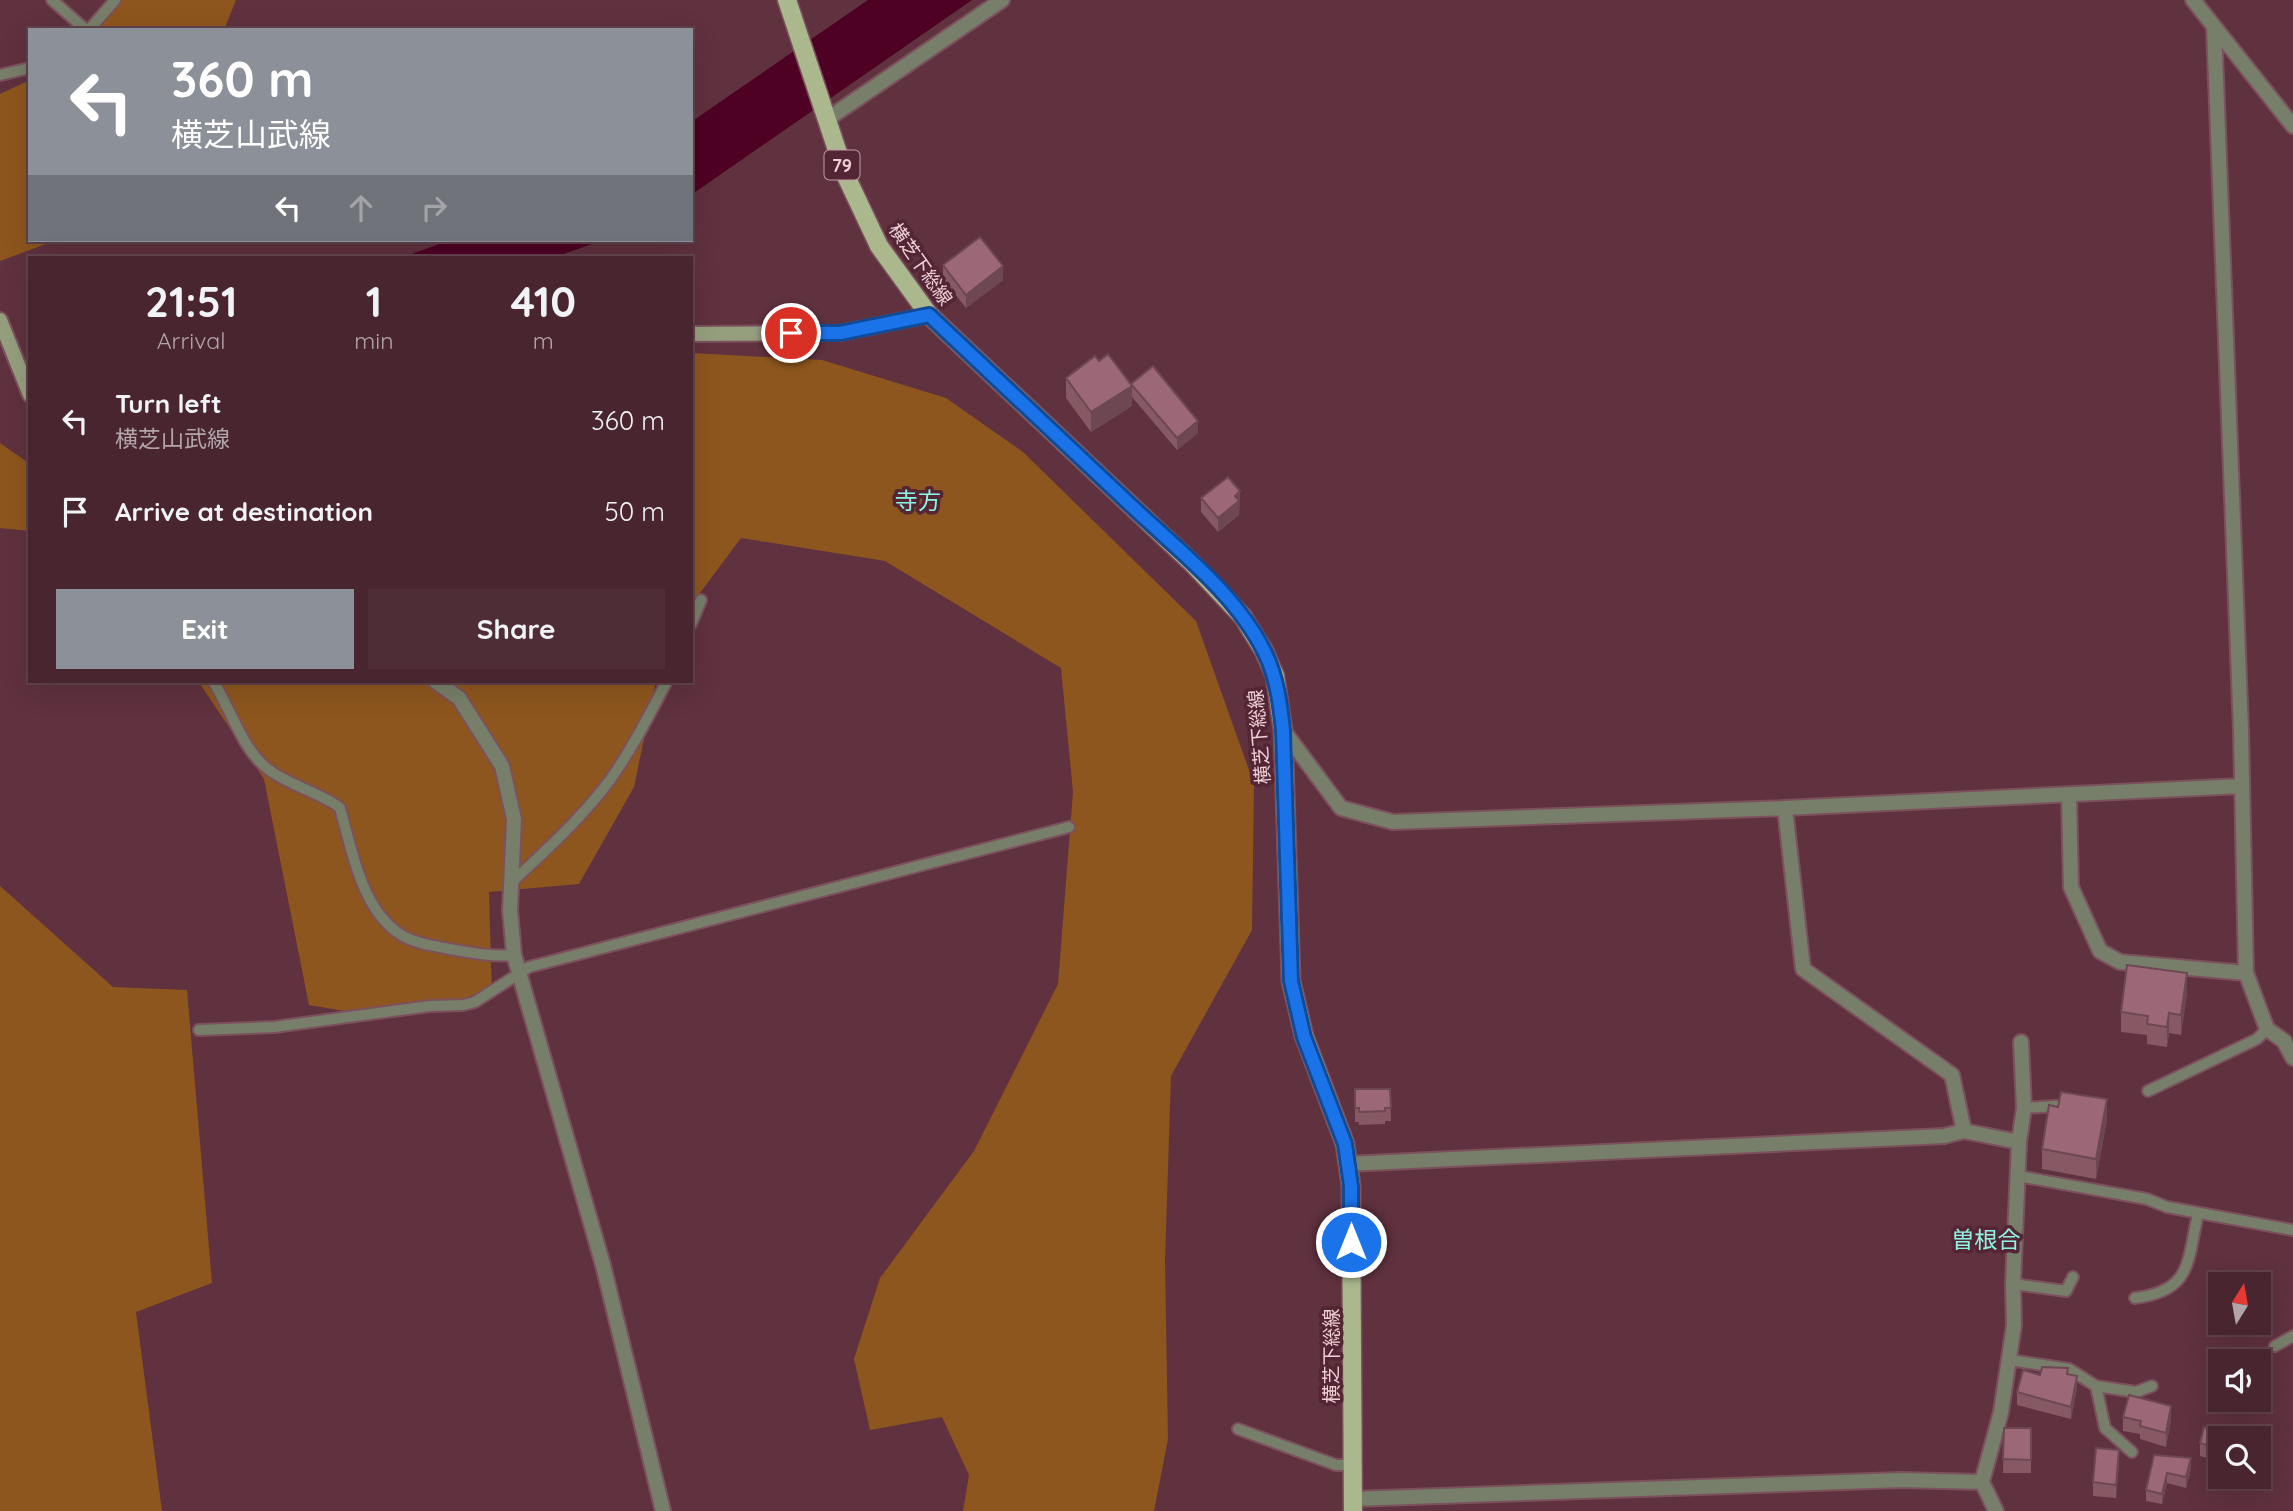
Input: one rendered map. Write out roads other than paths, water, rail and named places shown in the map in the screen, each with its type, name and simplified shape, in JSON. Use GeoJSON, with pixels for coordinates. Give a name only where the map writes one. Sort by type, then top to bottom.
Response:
{"type":"FeatureCollection","features":[{"type":"Feature","properties":{"kind":"main road","name":"横芝下総線"},"geometry":{"type":"LineString","coordinates":[[787,0],[845,174],[879,246],[929,315],[1183,555],[1243,617],[1275,676],[1283,730],[1291,981],[1304,1037],[1336,1114],[1351,1186],[1353,1505]]}},
{"type":"Feature","properties":{"kind":"main road"},"geometry":{"type":"LineString","coordinates":[[693,334],[840,333],[929,315]]}},
{"type":"Feature","properties":{"kind":"main road"},"geometry":{"type":"LineString","coordinates":[[0,320],[28,390]]}},
{"type":"Feature","properties":{"kind":"street"},"geometry":{"type":"LineString","coordinates":[[826,120],[1002,0]]}},
{"type":"Feature","properties":{"kind":"street"},"geometry":{"type":"LineString","coordinates":[[2193,0],[2293,126]]}},
{"type":"Feature","properties":{"kind":"street"},"geometry":{"type":"LineString","coordinates":[[2214,27],[2242,786],[2246,973],[2267,1029],[2284,1041],[2293,1058]]}},
{"type":"Feature","properties":{"kind":"street"},"geometry":{"type":"LineString","coordinates":[[438,683],[458,698],[502,766],[514,819],[510,910],[514,955],[603,1265],[663,1511]]}},
{"type":"Feature","properties":{"kind":"street"},"geometry":{"type":"LineString","coordinates":[[1283,730],[1341,808],[1393,822],[2069,796],[2242,786]]}},
{"type":"Feature","properties":{"kind":"street"},"geometry":{"type":"LineString","coordinates":[[2069,796],[2071,887],[2100,951],[2120,962],[2246,973]]}},
{"type":"Feature","properties":{"kind":"street"},"geometry":{"type":"LineString","coordinates":[[1785,808],[1803,969],[1952,1075],[1964,1131]]}},
{"type":"Feature","properties":{"kind":"street"},"geometry":{"type":"LineString","coordinates":[[1996,1511],[1983,1482],[2001,1412],[2014,1325],[2012,1284],[2019,1142],[2024,1108],[2021,1042]]}},
{"type":"Feature","properties":{"kind":"street"},"geometry":{"type":"LineString","coordinates":[[1347,1164],[1944,1136],[1964,1131],[2019,1142]]}},
{"type":"Feature","properties":{"kind":"street"},"geometry":{"type":"LineString","coordinates":[[1353,1505],[1900,1480],[1983,1482]]}},
{"type":"Feature","properties":{"kind":"lane"},"geometry":{"type":"LineString","coordinates":[[52,0],[86,28]]}},
{"type":"Feature","properties":{"kind":"lane"},"geometry":{"type":"LineString","coordinates":[[90,28],[115,0]]}},
{"type":"Feature","properties":{"kind":"lane"},"geometry":{"type":"LineString","coordinates":[[0,75],[28,68]]}},
{"type":"Feature","properties":{"kind":"lane"},"geometry":{"type":"LineString","coordinates":[[693,619],[701,600]]}},
{"type":"Feature","properties":{"kind":"lane"},"geometry":{"type":"LineString","coordinates":[[214,683],[232,711],[241,734],[269,770],[301,790],[332,801],[340,808],[361,879],[384,920],[404,936],[428,945],[498,957],[514,955]]}},
{"type":"Feature","properties":{"kind":"lane"},"geometry":{"type":"LineString","coordinates":[[511,883],[558,839],[609,782],[636,740],[666,683]]}},
{"type":"Feature","properties":{"kind":"lane"},"geometry":{"type":"LineString","coordinates":[[199,1030],[274,1027],[430,1006],[463,1005],[475,1002],[529,967],[1069,827]]}},
{"type":"Feature","properties":{"kind":"lane"},"geometry":{"type":"LineString","coordinates":[[2148,1091],[2257,1039],[2267,1029]]}},
{"type":"Feature","properties":{"kind":"lane"},"geometry":{"type":"LineString","coordinates":[[2024,1108],[2081,1103]]}},
{"type":"Feature","properties":{"kind":"lane"},"geometry":{"type":"LineString","coordinates":[[2018,1176],[2147,1199],[2167,1207],[2199,1214],[2293,1230]]}},
{"type":"Feature","properties":{"kind":"lane"},"geometry":{"type":"LineString","coordinates":[[2135,1298],[2161,1295],[2183,1276],[2199,1214]]}},
{"type":"Feature","properties":{"kind":"lane"},"geometry":{"type":"LineString","coordinates":[[2012,1284],[2066,1290],[2073,1277]]}},
{"type":"Feature","properties":{"kind":"lane"},"geometry":{"type":"LineString","coordinates":[[2275,1346],[2293,1336]]}},
{"type":"Feature","properties":{"kind":"lane"},"geometry":{"type":"LineString","coordinates":[[2010,1360],[2069,1369],[2096,1386],[2136,1392],[2152,1386]]}},
{"type":"Feature","properties":{"kind":"lane"},"geometry":{"type":"LineString","coordinates":[[2096,1386],[2105,1428],[2132,1452]]}},
{"type":"Feature","properties":{"kind":"lane"},"geometry":{"type":"LineString","coordinates":[[1238,1429],[1336,1465],[1352,1465]]}},
{"type":"Feature","properties":{"kind":"district","name":"寺方"},"geometry":{"type":"Point","coordinates":[918,500]}},
{"type":"Feature","properties":{"kind":"district","name":"曽根合"},"geometry":{"type":"Point","coordinates":[1986,1239]}}]}
